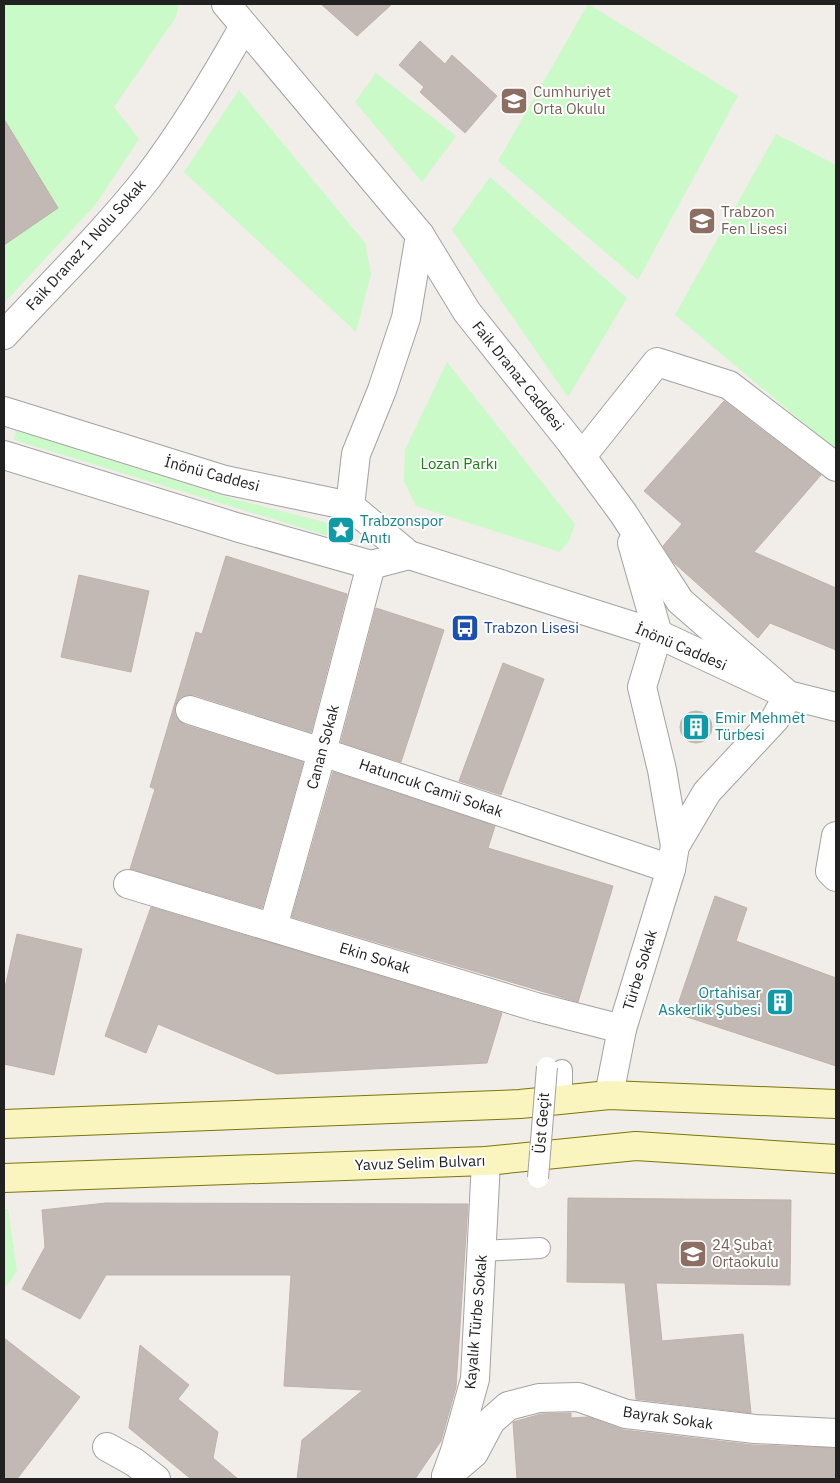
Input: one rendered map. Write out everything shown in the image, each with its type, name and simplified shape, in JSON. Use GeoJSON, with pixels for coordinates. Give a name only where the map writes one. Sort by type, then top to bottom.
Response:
{"type":"FeatureCollection","features":[{"type":"Feature","properties":{"kind":"main road"},"geometry":{"type":"LineString","coordinates":[[4,1124],[520,1104],[609,1095],[836,1104]]}},
{"type":"Feature","properties":{"kind":"main road","name":"Yavuz Selim Bulvarı"},"geometry":{"type":"LineString","coordinates":[[4,1178],[486,1161],[636,1146],[836,1159]]}},
{"type":"Feature","properties":{"kind":"street","name":"Faik Dranaz Caddesi"},"geometry":{"type":"LineString","coordinates":[[226,4],[420,235],[467,312],[582,456],[623,512],[680,602],[788,695]]}},
{"type":"Feature","properties":{"kind":"street","name":"Faik Dranaz 1 Nolu Sokak"},"geometry":{"type":"LineString","coordinates":[[4,335],[120,211],[148,176],[216,76],[244,26]]}},
{"type":"Feature","properties":{"kind":"street"},"geometry":{"type":"LineString","coordinates":[[350,506],[356,454],[382,390],[406,318],[420,235]]}},
{"type":"Feature","properties":{"kind":"street"},"geometry":{"type":"LineString","coordinates":[[582,456],[657,362],[729,385],[836,467]]}},
{"type":"Feature","properties":{"kind":"street","name":"İnönü Caddesi"},"geometry":{"type":"LineString","coordinates":[[4,411],[225,480],[350,506],[408,555],[658,634],[788,695],[836,707]]}},
{"type":"Feature","properties":{"kind":"street"},"geometry":{"type":"LineString","coordinates":[[4,455],[236,527],[371,565],[408,555]]}},
{"type":"Feature","properties":{"kind":"street","name":"Faik Dranaz Caddesi"},"geometry":{"type":"LineString","coordinates":[[623,512],[658,634]]}},
{"type":"Feature","properties":{"kind":"street","name":"Canan Sokak"},"geometry":{"type":"LineString","coordinates":[[273,927],[322,752],[371,565]]}},
{"type":"Feature","properties":{"kind":"street","name":"Türbe Sokak"},"geometry":{"type":"LineString","coordinates":[[658,634],[642,687],[662,770],[673,857]]}},
{"type":"Feature","properties":{"kind":"street","name":"Türbe Sokak"},"geometry":{"type":"LineString","coordinates":[[609,1095],[622,1029],[673,857],[707,792],[775,719],[788,695]]}},
{"type":"Feature","properties":{"kind":"street","name":"Hatuncuk Camii Sokak"},"geometry":{"type":"LineString","coordinates":[[190,710],[322,752],[673,857]]}},
{"type":"Feature","properties":{"kind":"street"},"geometry":{"type":"LineString","coordinates":[[836,836],[830,871],[836,877]]}},
{"type":"Feature","properties":{"kind":"street","name":"Ekin Sokak"},"geometry":{"type":"LineString","coordinates":[[128,884],[527,1005],[622,1029]]}},
{"type":"Feature","properties":{"kind":"street","name":"Üst Geçit"},"geometry":{"type":"LineString","coordinates":[[538,1178],[555,1069],[562,1100]]}},
{"type":"Feature","properties":{"kind":"street","name":"Kayalık Türbe Sokak"},"geometry":{"type":"LineString","coordinates":[[445,1478],[455,1451],[475,1379],[486,1161]]}},
{"type":"Feature","properties":{"kind":"street"},"geometry":{"type":"LineString","coordinates":[[482,1251],[540,1248]]}},
{"type":"Feature","properties":{"kind":"street","name":"Bayrak Sokak"},"geometry":{"type":"LineString","coordinates":[[445,1478],[474,1453],[491,1421],[508,1406],[539,1398],[578,1397],[626,1414],[756,1429],[836,1433]]}},
{"type":"Feature","properties":{"kind":"street"},"geometry":{"type":"LineString","coordinates":[[107,1447],[134,1462],[156,1479]]}},
{"type":"Feature","properties":{"kind":"green space"},"geometry":{"type":"Polygon","coordinates":[[[4,4],[179,4],[176,17],[114,107],[139,139],[96,204],[4,303],[4,4]]]}},
{"type":"Feature","properties":{"kind":"green space"},"geometry":{"type":"Polygon","coordinates":[[[588,4],[738,96],[638,280],[498,161],[588,4]]]}},
{"type":"Feature","properties":{"kind":"green space"},"geometry":{"type":"Polygon","coordinates":[[[376,73],[456,136],[422,182],[355,102],[376,73]]]}},
{"type":"Feature","properties":{"kind":"green space"},"geometry":{"type":"Polygon","coordinates":[[[239,90],[365,243],[371,274],[356,332],[184,172],[239,90]]]}},
{"type":"Feature","properties":{"kind":"green space"},"geometry":{"type":"Polygon","coordinates":[[[776,134],[836,165],[836,450],[675,315],[776,134]]]}},
{"type":"Feature","properties":{"kind":"green space"},"geometry":{"type":"Polygon","coordinates":[[[490,177],[627,298],[568,397],[452,230],[490,177]]]}},
{"type":"Feature","properties":{"kind":"green space","name":"Lozan Parkı"},"geometry":{"type":"Polygon","coordinates":[[[447,362],[575,524],[569,541],[560,552],[416,506],[404,481],[405,450],[447,362]]]}},
{"type":"Feature","properties":{"kind":"green space"},"geometry":{"type":"Polygon","coordinates":[[[16,430],[230,498],[332,524],[339,520],[353,523],[348,542],[14,440],[16,430]]]}},
{"type":"Feature","properties":{"kind":"green space"},"geometry":{"type":"Polygon","coordinates":[[[4,1209],[8,1209],[17,1271],[4,1290],[4,1209]]]}},
{"type":"Feature","properties":{"kind":"building"},"geometry":{"type":"Polygon","coordinates":[[[321,4],[392,4],[357,36],[321,4]]]}},
{"type":"Feature","properties":{"kind":"building"},"geometry":{"type":"Polygon","coordinates":[[[420,41],[445,64],[452,55],[497,96],[465,133],[420,92],[424,87],[399,65],[420,41]]]}},
{"type":"Feature","properties":{"kind":"building"},"geometry":{"type":"Polygon","coordinates":[[[4,119],[58,208],[4,245],[4,119]]]}},
{"type":"Feature","properties":{"kind":"building"},"geometry":{"type":"Polygon","coordinates":[[[724,401],[821,475],[754,552],[836,588],[836,650],[770,623],[758,638],[673,562],[663,546],[682,524],[644,491],[724,401]]]}},
{"type":"Feature","properties":{"kind":"building"},"geometry":{"type":"Polygon","coordinates":[[[226,556],[347,594],[311,732],[195,695],[187,695],[180,698],[175,706],[175,714],[178,720],[185,725],[303,762],[262,908],[130,869],[155,789],[150,787],[196,632],[202,634],[226,556]]]}},
{"type":"Feature","properties":{"kind":"building"},"geometry":{"type":"Polygon","coordinates":[[[79,575],[149,591],[131,672],[61,657],[79,575]]]}},
{"type":"Feature","properties":{"kind":"building"},"geometry":{"type":"Polygon","coordinates":[[[376,608],[444,630],[401,762],[341,742],[376,608]]]}},
{"type":"Feature","properties":{"kind":"building"},"geometry":{"type":"Polygon","coordinates":[[[503,663],[544,679],[501,795],[459,781],[503,663]]]}},
{"type":"Feature","properties":{"kind":"building","name":"Emir Mehmet Türbesi"},"geometry":{"type":"Polygon","coordinates":[[[696,711],[702,712],[707,716],[711,721],[711,733],[707,738],[702,742],[696,743],[690,742],[685,738],[681,733],[680,727],[681,721],[685,716],[690,712],[696,711]]]}},
{"type":"Feature","properties":{"kind":"building"},"geometry":{"type":"Polygon","coordinates":[[[333,772],[495,826],[488,848],[613,886],[578,1002],[292,917],[333,772]]]}},
{"type":"Feature","properties":{"kind":"building","name":"Ortahisar Askerlik Şubesi"},"geometry":{"type":"Polygon","coordinates":[[[715,896],[747,908],[736,941],[836,978],[836,1066],[675,1013],[715,896]]]}},
{"type":"Feature","properties":{"kind":"building"},"geometry":{"type":"Polygon","coordinates":[[[151,907],[502,1013],[487,1063],[277,1074],[158,1024],[146,1053],[105,1036],[151,907]]]}},
{"type":"Feature","properties":{"kind":"building"},"geometry":{"type":"Polygon","coordinates":[[[17,934],[82,949],[54,1075],[4,1064],[4,992],[17,934]]]}},
{"type":"Feature","properties":{"kind":"building","name":"24 Şubat Ortaokulu"},"geometry":{"type":"Polygon","coordinates":[[[568,1198],[791,1200],[790,1285],[656,1283],[662,1341],[743,1334],[751,1413],[636,1399],[625,1283],[567,1282],[568,1198]]]}},
{"type":"Feature","properties":{"kind":"building"},"geometry":{"type":"Polygon","coordinates":[[[106,1203],[468,1204],[456,1387],[441,1441],[415,1479],[297,1479],[302,1440],[363,1390],[284,1386],[291,1275],[106,1275],[80,1319],[22,1289],[45,1247],[42,1210],[106,1203]]]}},
{"type":"Feature","properties":{"kind":"building"},"geometry":{"type":"Polygon","coordinates":[[[4,1338],[80,1397],[17,1479],[4,1479],[4,1338]]]}},
{"type":"Feature","properties":{"kind":"building"},"geometry":{"type":"Polygon","coordinates":[[[140,1345],[189,1385],[178,1399],[218,1432],[213,1458],[238,1479],[191,1479],[129,1428],[140,1345]]]}},
{"type":"Feature","properties":{"kind":"building"},"geometry":{"type":"Polygon","coordinates":[[[571,1413],[571,1418],[588,1417],[624,1430],[753,1445],[836,1448],[836,1479],[517,1479],[513,1422],[541,1414],[571,1413]]]}},
{"type":"Feature","properties":{"kind":"place","name":"Cumhuriyet Orta Okulu"},"geometry":{"type":"Point","coordinates":[514,101]}},
{"type":"Feature","properties":{"kind":"place","name":"Trabzon Fen Lisesi"},"geometry":{"type":"Point","coordinates":[702,221]}},
{"type":"Feature","properties":{"kind":"place","name":"Trabzonspor Anıtı"},"geometry":{"type":"Point","coordinates":[341,530]}},
{"type":"Feature","properties":{"kind":"place","name":"Trabzon Lisesi"},"geometry":{"type":"Point","coordinates":[465,628]}},
{"type":"Feature","properties":{"kind":"place","name":"Emir Mehmet Türbesi"},"geometry":{"type":"Point","coordinates":[696,727]}},
{"type":"Feature","properties":{"kind":"place","name":"Ortahisar Askerlik Şubesi"},"geometry":{"type":"Point","coordinates":[780,1002]}},
{"type":"Feature","properties":{"kind":"place","name":"24 Şubat Ortaokulu"},"geometry":{"type":"Point","coordinates":[693,1254]}}]}
